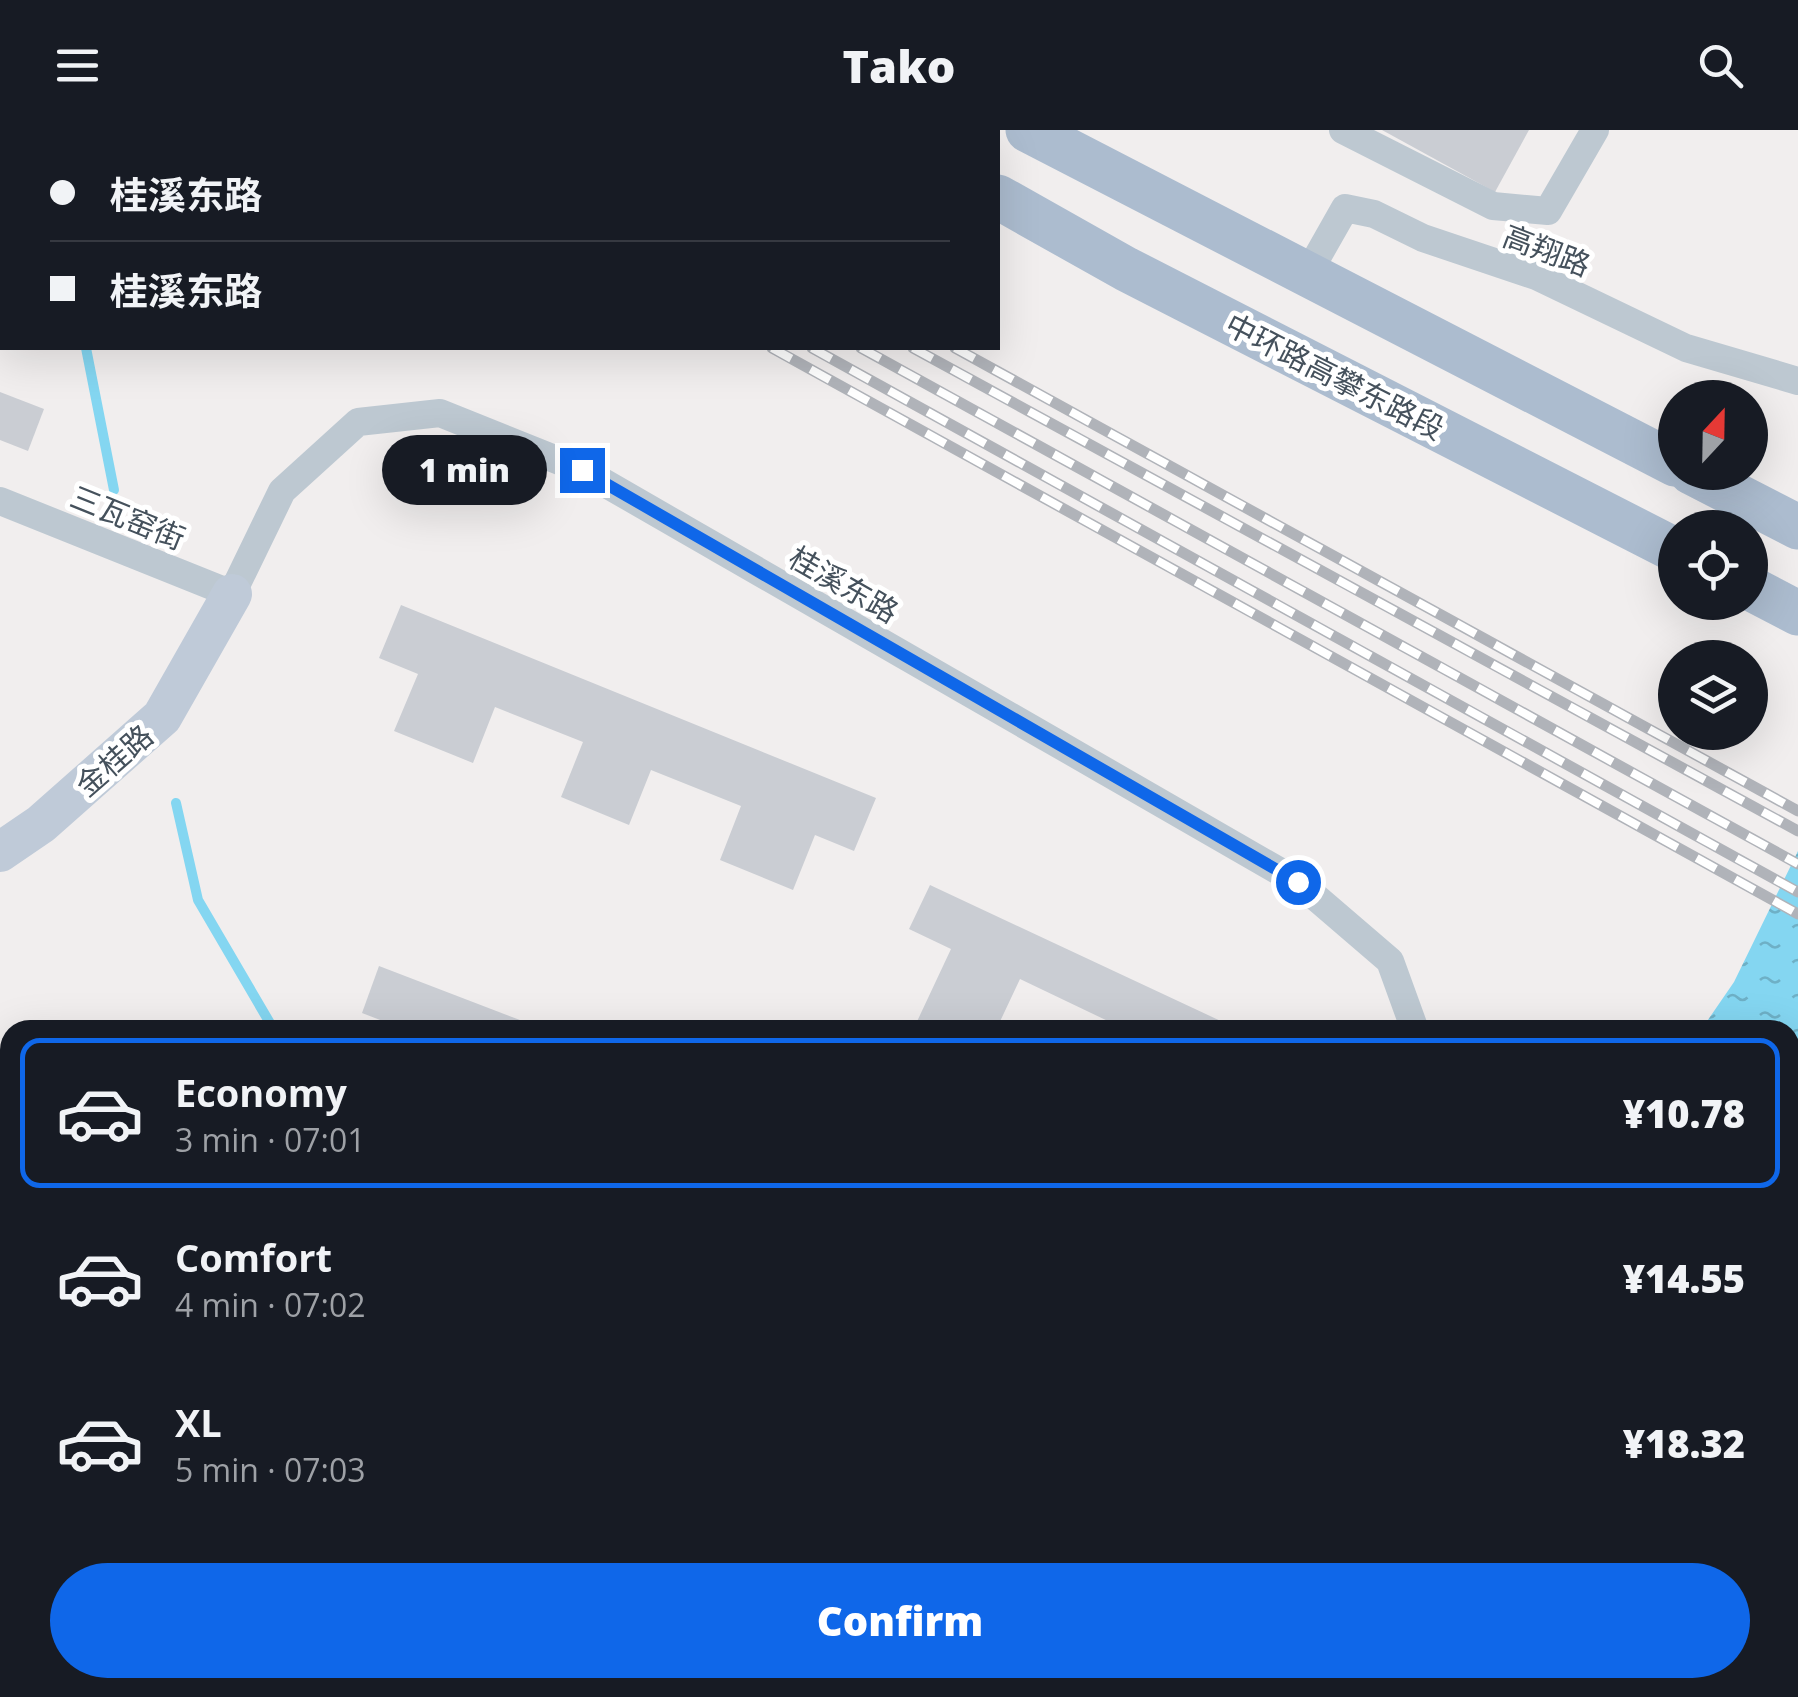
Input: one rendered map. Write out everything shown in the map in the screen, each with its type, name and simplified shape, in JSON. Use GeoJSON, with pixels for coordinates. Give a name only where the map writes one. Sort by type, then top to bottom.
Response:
{"type":"FeatureCollection","features":[{"type":"Feature","properties":{"kind":"main road"},"geometry":{"type":"LineString","coordinates":[[1028,130],[1658,455]]}},
{"type":"Feature","properties":{"kind":"main road","name":"中环路高攀东路段"},"geometry":{"type":"LineString","coordinates":[[1000,198],[1126,269],[1658,541]]}},
{"type":"Feature","properties":{"kind":"main road"},"geometry":{"type":"LineString","coordinates":[[1725,490],[1798,528]]}},
{"type":"Feature","properties":{"kind":"street"},"geometry":{"type":"LineString","coordinates":[[1343,130],[1493,206],[1548,211],[1595,130]]}},
{"type":"Feature","properties":{"kind":"street","name":"高翔路"},"geometry":{"type":"LineString","coordinates":[[1307,274],[1345,208],[1360,211],[1488,262],[1536,276],[1686,348],[1798,381]]}},
{"type":"Feature","properties":{"kind":"street","name":"桂溪东路"},"geometry":{"type":"LineString","coordinates":[[232,594],[282,491],[358,422],[440,413],[582,470],[1298,882],[1390,961],[1411,1020]]}},
{"type":"Feature","properties":{"kind":"street","name":"三瓦窑街"},"geometry":{"type":"LineString","coordinates":[[0,501],[232,594]]}},
{"type":"Feature","properties":{"kind":"street","name":"金桂路"},"geometry":{"type":"LineString","coordinates":[[0,852],[41,824],[162,718],[232,594]]}},
{"type":"Feature","properties":{"kind":"water"},"geometry":{"type":"Polygon","coordinates":[[[1798,851],[1798,1020],[1708,1020],[1734,982],[1798,851]]]}},
{"type":"Feature","properties":{"kind":"building"},"geometry":{"type":"Polygon","coordinates":[[[1382,130],[1529,130],[1495,192],[1382,130]]]}},
{"type":"Feature","properties":{"kind":"building"},"geometry":{"type":"Polygon","coordinates":[[[0,392],[44,409],[28,451],[0,440],[0,392]]]}},
{"type":"Feature","properties":{"kind":"building"},"geometry":{"type":"Polygon","coordinates":[[[401,605],[876,798],[854,851],[815,835],[793,890],[720,860],[741,806],[651,770],[629,825],[561,797],[583,742],[495,707],[473,763],[394,731],[418,674],[379,658],[401,605]]]}},
{"type":"Feature","properties":{"kind":"building"},"geometry":{"type":"Polygon","coordinates":[[[930,885],[1219,1020],[1106,1020],[1020,979],[1001,1020],[918,1020],[951,949],[909,929],[930,885]]]}},
{"type":"Feature","properties":{"kind":"building"},"geometry":{"type":"Polygon","coordinates":[[[379,966],[520,1020],[380,1020],[362,1013],[379,966]]]}},
{"type":"Feature","properties":{"kind":"waterway"},"geometry":{"type":"LineString","coordinates":[[86,350],[114,490]]}},
{"type":"Feature","properties":{"kind":"waterway"},"geometry":{"type":"LineString","coordinates":[[176,803],[198,900],[268,1020]]}},
{"type":"Feature","properties":{"kind":"railway"},"geometry":{"type":"LineString","coordinates":[[776,350],[1798,914]]}},
{"type":"Feature","properties":{"kind":"railway"},"geometry":{"type":"LineString","coordinates":[[816,350],[1798,892]]}},
{"type":"Feature","properties":{"kind":"railway"},"geometry":{"type":"LineString","coordinates":[[865,350],[1798,864]]}},
{"type":"Feature","properties":{"kind":"railway"},"geometry":{"type":"LineString","coordinates":[[917,350],[1798,831]]}},
{"type":"Feature","properties":{"kind":"railway"},"geometry":{"type":"LineString","coordinates":[[959,350],[1798,811]]}},
{"type":"Feature","properties":{"kind":"route"},"geometry":{"type":"LineString","coordinates":[[582,470],[1298,882]]}}]}
